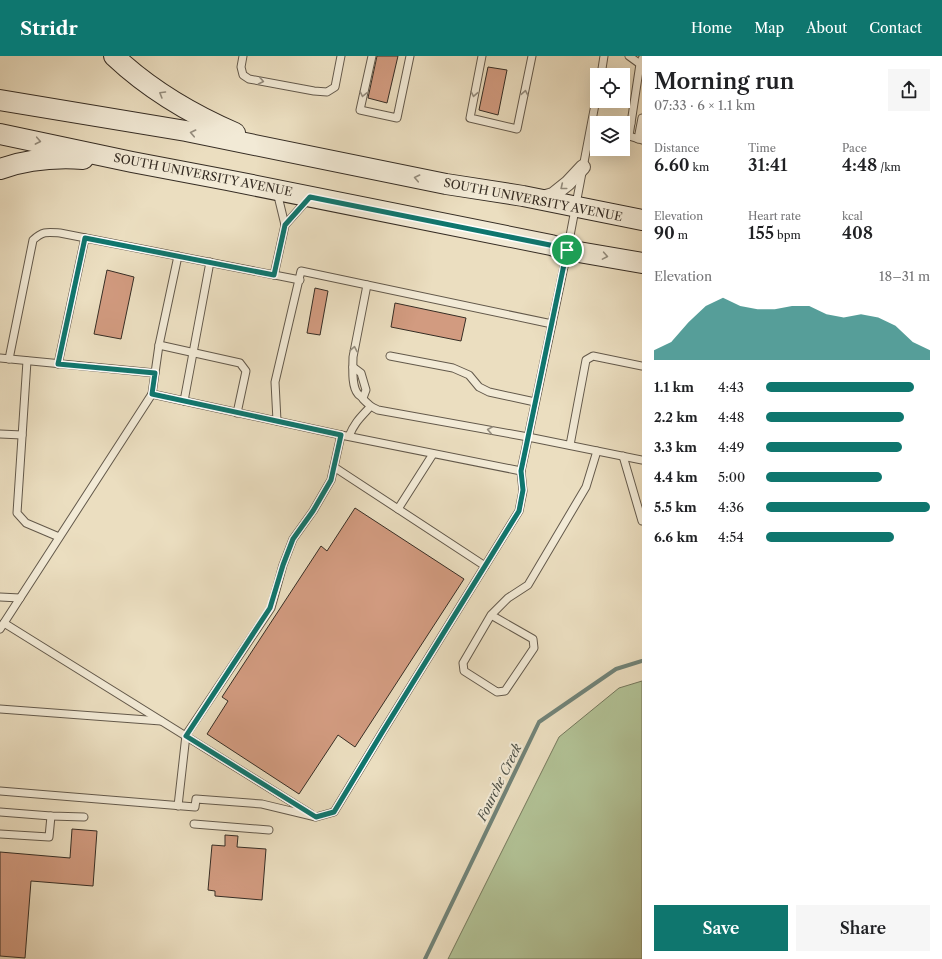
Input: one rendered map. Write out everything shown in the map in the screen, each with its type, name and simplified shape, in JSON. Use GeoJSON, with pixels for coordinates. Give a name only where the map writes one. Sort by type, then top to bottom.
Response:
{"type":"FeatureCollection","features":[{"type":"Feature","properties":{"kind":"main road"},"geometry":{"type":"LineString","coordinates":[[114,56],[155,89],[214,124],[236,134],[300,155]]}},
{"type":"Feature","properties":{"kind":"main road","name":"SOUTH UNIVERSITY AVENUE"},"geometry":{"type":"LineString","coordinates":[[0,100],[186,131],[446,184],[538,199],[642,220]]}},
{"type":"Feature","properties":{"kind":"main road","name":"SOUTH UNIVERSITY AVENUE"},"geometry":{"type":"LineString","coordinates":[[0,134],[132,162],[550,245],[567,250],[642,263]]}},
{"type":"Feature","properties":{"kind":"main road"},"geometry":{"type":"LineString","coordinates":[[0,169],[32,161],[72,158],[132,162]]}},
{"type":"Feature","properties":{"kind":"street"},"geometry":{"type":"LineString","coordinates":[[538,199],[553,194],[568,183],[583,167]]}},
{"type":"Feature","properties":{"kind":"lane"},"geometry":{"type":"LineString","coordinates":[[243,56],[240,67],[243,75],[249,79],[327,92],[336,87],[341,56]]}},
{"type":"Feature","properties":{"kind":"lane"},"geometry":{"type":"LineString","coordinates":[[372,56],[360,110],[397,118],[410,56]]}},
{"type":"Feature","properties":{"kind":"lane"},"geometry":{"type":"LineString","coordinates":[[482,56],[470,118],[518,129],[532,56]]}},
{"type":"Feature","properties":{"kind":"lane"},"geometry":{"type":"LineString","coordinates":[[602,68],[604,56]]}},
{"type":"Feature","properties":{"kind":"lane"},"geometry":{"type":"LineString","coordinates":[[629,56],[641,62],[629,136],[640,139],[642,118]]}},
{"type":"Feature","properties":{"kind":"lane"},"geometry":{"type":"LineString","coordinates":[[0,792],[195,807],[196,799],[262,804],[316,817],[334,812],[519,511],[523,490],[521,471],[583,167],[590,142]]}},
{"type":"Feature","properties":{"kind":"lane"},"geometry":{"type":"LineString","coordinates":[[274,275],[285,225],[277,190]]}},
{"type":"Feature","properties":{"kind":"lane"},"geometry":{"type":"LineString","coordinates":[[285,225],[310,197]]}},
{"type":"Feature","properties":{"kind":"lane"},"geometry":{"type":"LineString","coordinates":[[9,359],[33,240],[39,234],[46,232],[60,233],[300,280]]}},
{"type":"Feature","properties":{"kind":"lane"},"geometry":{"type":"LineString","coordinates":[[58,364],[85,238]]}},
{"type":"Feature","properties":{"kind":"lane"},"geometry":{"type":"LineString","coordinates":[[178,256],[160,345],[152,394],[2,626],[164,722],[316,817]]}},
{"type":"Feature","properties":{"kind":"lane"},"geometry":{"type":"LineString","coordinates":[[184,401],[210,262]]}},
{"type":"Feature","properties":{"kind":"lane"},"geometry":{"type":"LineString","coordinates":[[277,421],[275,382],[301,271],[552,324]]}},
{"type":"Feature","properties":{"kind":"lane"},"geometry":{"type":"LineString","coordinates":[[367,285],[353,357],[352,377],[357,393],[370,407],[378,410],[528,437],[642,460]]}},
{"type":"Feature","properties":{"kind":"lane"},"geometry":{"type":"LineString","coordinates":[[160,345],[240,362],[246,372],[237,412]]}},
{"type":"Feature","properties":{"kind":"lane"},"geometry":{"type":"LineString","coordinates":[[390,356],[453,368],[469,375],[479,387],[488,392],[536,402]]}},
{"type":"Feature","properties":{"kind":"lane"},"geometry":{"type":"LineString","coordinates":[[570,445],[586,360],[593,356],[642,366]]}},
{"type":"Feature","properties":{"kind":"lane"},"geometry":{"type":"LineString","coordinates":[[0,358],[155,373]]}},
{"type":"Feature","properties":{"kind":"lane"},"geometry":{"type":"LineString","coordinates":[[27,361],[17,513],[26,523],[59,537]]}},
{"type":"Feature","properties":{"kind":"lane"},"geometry":{"type":"LineString","coordinates":[[152,394],[341,435],[521,471]]}},
{"type":"Feature","properties":{"kind":"lane"},"geometry":{"type":"LineString","coordinates":[[349,436],[357,420],[370,407]]}},
{"type":"Feature","properties":{"kind":"lane"},"geometry":{"type":"LineString","coordinates":[[0,434],[22,435]]}},
{"type":"Feature","properties":{"kind":"lane"},"geometry":{"type":"LineString","coordinates":[[178,806],[186,736],[270,608],[283,565],[293,539],[313,511],[331,480],[341,435]]}},
{"type":"Feature","properties":{"kind":"lane"},"geometry":{"type":"LineString","coordinates":[[490,615],[533,639],[534,648],[504,691],[497,692],[464,671],[463,663],[490,615],[508,598],[528,584],[586,487],[598,451]]}},
{"type":"Feature","properties":{"kind":"lane"},"geometry":{"type":"LineString","coordinates":[[398,509],[433,454]]}},
{"type":"Feature","properties":{"kind":"lane"},"geometry":{"type":"LineString","coordinates":[[623,456],[642,521]]}},
{"type":"Feature","properties":{"kind":"lane"},"geometry":{"type":"LineString","coordinates":[[334,467],[485,566]]}},
{"type":"Feature","properties":{"kind":"lane"},"geometry":{"type":"LineString","coordinates":[[0,597],[20,598]]}},
{"type":"Feature","properties":{"kind":"lane"},"geometry":{"type":"LineString","coordinates":[[0,709],[164,722]]}},
{"type":"Feature","properties":{"kind":"lane"},"geometry":{"type":"LineString","coordinates":[[0,812],[84,817]]}},
{"type":"Feature","properties":{"kind":"lane"},"geometry":{"type":"LineString","coordinates":[[0,834],[49,837],[51,816]]}},
{"type":"Feature","properties":{"kind":"lane"},"geometry":{"type":"LineString","coordinates":[[194,824],[269,830]]}},
{"type":"Feature","properties":{"kind":"green space"},"geometry":{"type":"Polygon","coordinates":[[[642,681],[642,959],[448,959],[559,737],[619,688],[642,681]]]}},
{"type":"Feature","properties":{"kind":"building"},"geometry":{"type":"Polygon","coordinates":[[[377,56],[398,56],[387,103],[368,98],[377,56]]]}},
{"type":"Feature","properties":{"kind":"building"},"geometry":{"type":"Polygon","coordinates":[[[488,67],[507,70],[498,115],[479,110],[488,67]]]}},
{"type":"Feature","properties":{"kind":"building"},"geometry":{"type":"Polygon","coordinates":[[[107,270],[134,277],[121,339],[94,334],[107,270]]]}},
{"type":"Feature","properties":{"kind":"building"},"geometry":{"type":"Polygon","coordinates":[[[315,288],[328,291],[320,335],[307,333],[315,288]]]}},
{"type":"Feature","properties":{"kind":"building"},"geometry":{"type":"Polygon","coordinates":[[[395,303],[466,318],[461,341],[391,327],[395,303]]]}},
{"type":"Feature","properties":{"kind":"building"},"geometry":{"type":"Polygon","coordinates":[[[355,508],[464,579],[355,747],[338,735],[299,794],[207,734],[228,701],[222,697],[321,546],[327,551],[355,508]]]}},
{"type":"Feature","properties":{"kind":"building"},"geometry":{"type":"Polygon","coordinates":[[[72,829],[97,831],[93,886],[31,881],[25,958],[0,956],[0,852],[70,858],[72,829]]]}},
{"type":"Feature","properties":{"kind":"building"},"geometry":{"type":"Polygon","coordinates":[[[225,835],[238,836],[237,847],[266,849],[262,900],[215,896],[215,891],[208,890],[212,845],[225,846],[225,835]]]}},
{"type":"Feature","properties":{"kind":"waterway","name":"Fourche Creek"},"geometry":{"type":"LineString","coordinates":[[425,959],[539,722],[616,669],[642,661]]}},
{"type":"Feature","properties":{"kind":"route"},"geometry":{"type":"LineString","coordinates":[[310,197],[550,245],[567,250],[521,471],[523,490],[519,511],[334,812],[316,817],[186,736],[270,608],[283,565],[293,539],[313,511],[331,480],[341,435],[152,394],[155,373],[58,364],[85,238],[274,275],[285,225],[310,197]]}}]}
